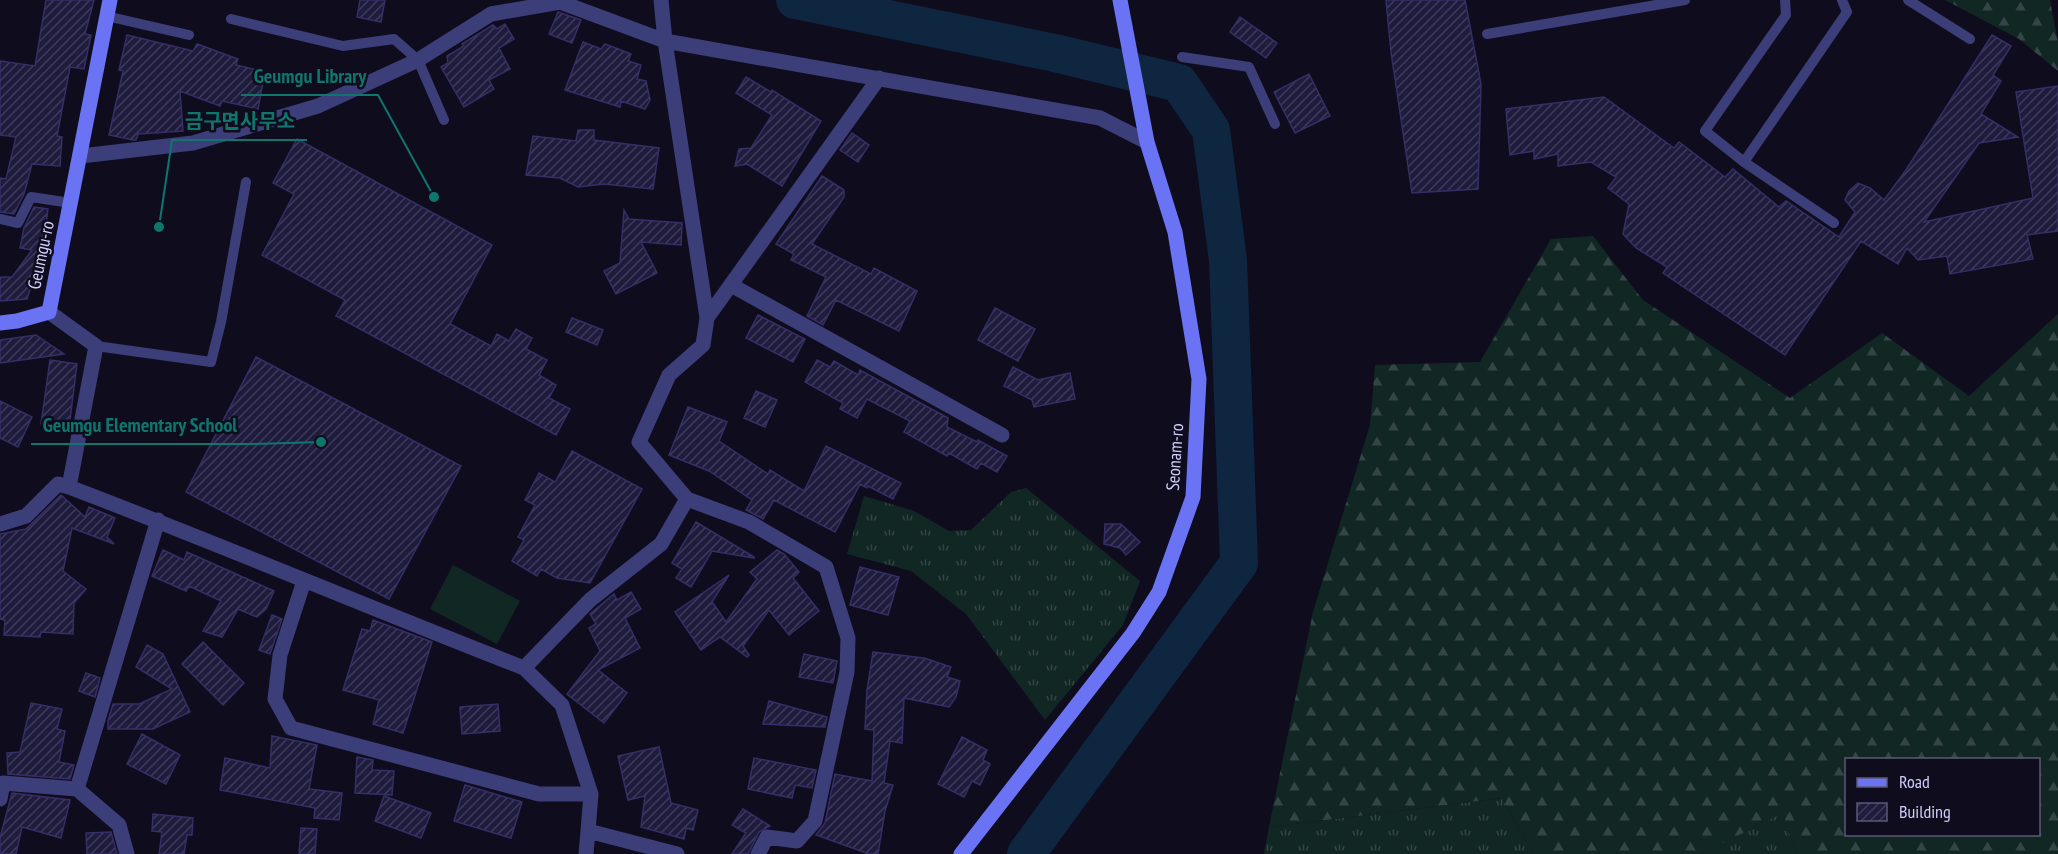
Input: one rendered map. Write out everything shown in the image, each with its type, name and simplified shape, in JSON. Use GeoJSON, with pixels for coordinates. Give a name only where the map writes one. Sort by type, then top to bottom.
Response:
{"type":"FeatureCollection","features":[{"type":"Feature","properties":{"kind":"main road","name":"Geumgu-ro"},"geometry":{"type":"LineString","coordinates":[[0,323],[49,312],[110,0]]}},
{"type":"Feature","properties":{"kind":"main road","name":"Seonam-ro"},"geometry":{"type":"LineString","coordinates":[[961,854],[1133,633],[1159,592],[1193,497],[1199,379],[1175,232],[1147,142],[1120,0]]}},
{"type":"Feature","properties":{"kind":"street"},"geometry":{"type":"LineString","coordinates":[[661,0],[707,318],[703,345],[669,375],[639,442],[687,499],[748,522],[826,567],[848,638],[847,672],[815,821],[797,841],[767,837],[758,854]]}},
{"type":"Feature","properties":{"kind":"street"},"geometry":{"type":"LineString","coordinates":[[81,156],[193,143],[318,106],[418,60],[491,14],[560,2],[665,35],[879,78],[1100,118],[1147,142]]}},
{"type":"Feature","properties":{"kind":"street"},"geometry":{"type":"LineString","coordinates":[[707,318],[879,78]]}},
{"type":"Feature","properties":{"kind":"street"},"geometry":{"type":"LineString","coordinates":[[730,285],[1002,435]]}},
{"type":"Feature","properties":{"kind":"street"},"geometry":{"type":"LineString","coordinates":[[49,312],[96,346],[69,487]]}},
{"type":"Feature","properties":{"kind":"street"},"geometry":{"type":"LineString","coordinates":[[0,524],[26,516],[58,484],[69,487],[158,520],[304,581],[524,668],[562,705],[591,794],[586,854]]}},
{"type":"Feature","properties":{"kind":"street"},"geometry":{"type":"LineString","coordinates":[[524,668],[590,600],[661,544],[687,499]]}},
{"type":"Feature","properties":{"kind":"street"},"geometry":{"type":"LineString","coordinates":[[77,789],[158,520]]}},
{"type":"Feature","properties":{"kind":"street"},"geometry":{"type":"LineString","coordinates":[[304,581],[280,655],[274,699],[291,729],[540,794],[591,794]]}},
{"type":"Feature","properties":{"kind":"street"},"geometry":{"type":"LineString","coordinates":[[0,799],[3,783],[77,789],[119,825],[127,854]]}},
{"type":"Feature","properties":{"kind":"street"},"geometry":{"type":"LineString","coordinates":[[588,831],[677,854]]}},
{"type":"Feature","properties":{"kind":"lane"},"geometry":{"type":"LineString","coordinates":[[1487,34],[1686,0]]}},
{"type":"Feature","properties":{"kind":"lane"},"geometry":{"type":"LineString","coordinates":[[1785,0],[1786,15],[1704,130],[1744,162],[1834,223]]}},
{"type":"Feature","properties":{"kind":"lane"},"geometry":{"type":"LineString","coordinates":[[1744,162],[1847,12],[1842,0]]}},
{"type":"Feature","properties":{"kind":"lane"},"geometry":{"type":"LineString","coordinates":[[1908,0],[1970,39]]}},
{"type":"Feature","properties":{"kind":"lane"},"geometry":{"type":"LineString","coordinates":[[106,16],[189,35]]}},
{"type":"Feature","properties":{"kind":"lane"},"geometry":{"type":"LineString","coordinates":[[231,18],[343,46],[394,39],[418,60],[444,120]]}},
{"type":"Feature","properties":{"kind":"lane"},"geometry":{"type":"LineString","coordinates":[[1182,57],[1249,67],[1275,124]]}},
{"type":"Feature","properties":{"kind":"lane"},"geometry":{"type":"LineString","coordinates":[[96,346],[211,362],[221,322],[246,182]]}},
{"type":"Feature","properties":{"kind":"lane"},"geometry":{"type":"LineString","coordinates":[[0,219],[18,223],[31,197],[71,203]]}},
{"type":"Feature","properties":{"kind":"green space"},"geometry":{"type":"Polygon","coordinates":[[[1945,0],[2050,0],[2058,43],[2058,71],[2019,39],[1945,0]]]}},
{"type":"Feature","properties":{"kind":"green space"},"geometry":{"type":"Polygon","coordinates":[[[1593,236],[1643,300],[1790,398],[1882,333],[1969,396],[2058,314],[2058,854],[1796,854],[1783,813],[1701,854],[1533,854],[1502,798],[1269,827],[1313,612],[1370,425],[1375,365],[1480,362],[1551,239],[1593,236]]]}},
{"type":"Feature","properties":{"kind":"green space"},"geometry":{"type":"Polygon","coordinates":[[[1026,488],[1140,581],[1123,625],[1045,720],[966,614],[911,571],[847,554],[864,496],[914,511],[949,531],[971,530],[1011,492],[1026,488]]]}},
{"type":"Feature","properties":{"kind":"green space"},"geometry":{"type":"Polygon","coordinates":[[[453,565],[520,601],[497,644],[430,609],[453,565]]]}},
{"type":"Feature","properties":{"kind":"green space"},"geometry":{"type":"Polygon","coordinates":[[[1502,798],[1533,854],[1264,854],[1269,827],[1502,798]]]}},
{"type":"Feature","properties":{"kind":"green space"},"geometry":{"type":"Polygon","coordinates":[[[1783,812],[1796,854],[1701,854],[1783,812]]]}},
{"type":"Feature","properties":{"kind":"building"},"geometry":{"type":"Polygon","coordinates":[[[46,0],[94,0],[85,34],[91,35],[84,69],[70,67],[57,136],[62,137],[60,166],[32,164],[24,194],[14,214],[0,212],[0,178],[6,179],[16,137],[0,135],[0,61],[35,66],[46,0]]]}},
{"type":"Feature","properties":{"kind":"building"},"geometry":{"type":"Polygon","coordinates":[[[360,0],[385,0],[381,22],[357,17],[360,0]]]}},
{"type":"Feature","properties":{"kind":"building"},"geometry":{"type":"Polygon","coordinates":[[[1386,0],[1465,0],[1481,84],[1478,189],[1412,193],[1391,52],[1386,0]]]}},
{"type":"Feature","properties":{"kind":"building"},"geometry":{"type":"Polygon","coordinates":[[[558,12],[581,20],[572,43],[549,34],[558,12]]]}},
{"type":"Feature","properties":{"kind":"building"},"geometry":{"type":"Polygon","coordinates":[[[1240,17],[1277,43],[1266,58],[1230,32],[1240,17]]]}},
{"type":"Feature","properties":{"kind":"building"},"geometry":{"type":"Polygon","coordinates":[[[505,24],[514,39],[499,48],[510,69],[489,80],[494,89],[464,107],[441,67],[448,63],[447,56],[464,46],[462,44],[493,25],[497,29],[505,24]]]}},
{"type":"Feature","properties":{"kind":"building"},"geometry":{"type":"Polygon","coordinates":[[[127,35],[193,51],[197,44],[238,59],[236,65],[265,72],[258,109],[222,101],[220,106],[180,91],[183,131],[138,134],[136,140],[109,135],[123,71],[119,70],[127,35]]]}},
{"type":"Feature","properties":{"kind":"building"},"geometry":{"type":"Polygon","coordinates":[[[1992,35],[2011,46],[1993,75],[2001,81],[1981,114],[2018,137],[1979,143],[1924,222],[2033,198],[2016,92],[2058,86],[2058,231],[2027,235],[2033,259],[1950,274],[1947,256],[1918,260],[1907,248],[1898,264],[1861,241],[1785,355],[1663,273],[1667,267],[1636,248],[1623,234],[1629,204],[1608,188],[1616,177],[1591,162],[1558,166],[1558,154],[1534,159],[1534,151],[1510,155],[1506,109],[1604,97],[1674,148],[1679,142],[1725,177],[1733,169],[1779,207],[1786,201],[1839,237],[1855,212],[1845,200],[1849,191],[1858,183],[1870,188],[1884,200],[1906,170],[1992,35]]]}},
{"type":"Feature","properties":{"kind":"building"},"geometry":{"type":"Polygon","coordinates":[[[583,42],[601,49],[605,44],[631,54],[628,61],[641,65],[637,79],[646,81],[650,100],[645,109],[621,101],[620,107],[565,90],[583,42]]]}},
{"type":"Feature","properties":{"kind":"building"},"geometry":{"type":"Polygon","coordinates":[[[1309,74],[1330,116],[1295,133],[1274,92],[1309,74]]]}},
{"type":"Feature","properties":{"kind":"building"},"geometry":{"type":"Polygon","coordinates":[[[746,77],[771,92],[772,90],[821,121],[782,186],[747,164],[735,166],[739,149],[751,148],[772,115],[736,93],[746,77]]]}},
{"type":"Feature","properties":{"kind":"building"},"geometry":{"type":"Polygon","coordinates":[[[578,130],[594,130],[594,140],[659,148],[653,189],[604,184],[578,187],[560,178],[526,175],[533,136],[576,141],[578,130]]]}},
{"type":"Feature","properties":{"kind":"building"},"geometry":{"type":"Polygon","coordinates":[[[852,133],[869,145],[858,162],[840,150],[852,133]]]}},
{"type":"Feature","properties":{"kind":"building"},"geometry":{"type":"Polygon","coordinates":[[[297,139],[492,245],[450,324],[491,346],[497,334],[509,341],[516,329],[532,338],[526,349],[547,360],[539,375],[556,385],[549,398],[570,409],[556,435],[336,316],[345,300],[262,255],[294,194],[273,183],[297,139]]]}},
{"type":"Feature","properties":{"kind":"building"},"geometry":{"type":"Polygon","coordinates":[[[822,176],[844,190],[844,197],[812,244],[871,274],[874,268],[917,291],[899,331],[836,300],[823,325],[807,316],[826,277],[791,260],[794,254],[776,244],[822,176]]]}},
{"type":"Feature","properties":{"kind":"building"},"geometry":{"type":"Polygon","coordinates":[[[34,207],[48,209],[45,232],[48,233],[27,299],[0,301],[0,277],[12,277],[32,250],[20,248],[24,228],[34,207]]]}},
{"type":"Feature","properties":{"kind":"building"},"geometry":{"type":"Polygon","coordinates":[[[624,210],[629,219],[682,223],[681,245],[641,242],[657,273],[616,294],[604,271],[620,263],[624,210]]]}},
{"type":"Feature","properties":{"kind":"building"},"geometry":{"type":"Polygon","coordinates":[[[995,308],[1035,329],[1018,361],[978,340],[995,308]]]}},
{"type":"Feature","properties":{"kind":"building"},"geometry":{"type":"Polygon","coordinates":[[[758,315],[805,339],[793,362],[746,338],[758,315]]]}},
{"type":"Feature","properties":{"kind":"building"},"geometry":{"type":"Polygon","coordinates":[[[572,318],[603,330],[597,345],[566,332],[572,318]]]}},
{"type":"Feature","properties":{"kind":"building"},"geometry":{"type":"Polygon","coordinates":[[[36,335],[64,354],[0,363],[0,340],[36,335]]]}},
{"type":"Feature","properties":{"kind":"building"},"geometry":{"type":"Polygon","coordinates":[[[256,357],[461,466],[389,599],[186,492],[256,357]]]}},
{"type":"Feature","properties":{"kind":"building"},"geometry":{"type":"Polygon","coordinates":[[[50,360],[77,364],[69,428],[41,424],[50,360]]]}},
{"type":"Feature","properties":{"kind":"building"},"geometry":{"type":"Polygon","coordinates":[[[817,360],[830,367],[834,361],[858,375],[860,370],[948,418],[947,427],[1007,456],[997,472],[981,463],[977,469],[949,453],[947,456],[904,432],[910,421],[867,399],[857,418],[840,409],[843,403],[805,382],[817,360]]]}},
{"type":"Feature","properties":{"kind":"building"},"geometry":{"type":"Polygon","coordinates":[[[1013,367],[1038,380],[1070,373],[1075,399],[1034,407],[1032,400],[1004,386],[1013,367]]]}},
{"type":"Feature","properties":{"kind":"building"},"geometry":{"type":"Polygon","coordinates":[[[756,391],[777,400],[765,427],[744,418],[756,391]]]}},
{"type":"Feature","properties":{"kind":"building"},"geometry":{"type":"Polygon","coordinates":[[[0,401],[32,417],[18,447],[0,438],[0,401]]]}},
{"type":"Feature","properties":{"kind":"building"},"geometry":{"type":"Polygon","coordinates":[[[688,407],[727,422],[719,441],[768,474],[770,470],[804,491],[826,446],[901,483],[893,499],[860,484],[835,532],[774,500],[763,519],[746,510],[752,500],[709,471],[669,455],[688,407]]]}},
{"type":"Feature","properties":{"kind":"building"},"geometry":{"type":"Polygon","coordinates":[[[572,451],[642,489],[590,583],[557,578],[541,569],[537,576],[512,561],[524,540],[518,537],[535,505],[525,500],[539,473],[555,482],[572,451]]]}},
{"type":"Feature","properties":{"kind":"building"},"geometry":{"type":"Polygon","coordinates":[[[61,495],[85,517],[89,507],[115,518],[107,537],[114,544],[72,528],[63,571],[86,589],[74,603],[73,634],[41,632],[40,637],[4,635],[5,620],[0,619],[0,534],[26,529],[61,495]]]}},
{"type":"Feature","properties":{"kind":"building"},"geometry":{"type":"Polygon","coordinates":[[[696,522],[754,558],[712,551],[691,587],[676,578],[682,569],[672,563],[696,522]]]}},
{"type":"Feature","properties":{"kind":"building"},"geometry":{"type":"Polygon","coordinates":[[[1105,524],[1121,524],[1140,542],[1126,555],[1120,548],[1104,544],[1105,524]]]}},
{"type":"Feature","properties":{"kind":"building"},"geometry":{"type":"Polygon","coordinates":[[[163,550],[184,560],[187,552],[274,591],[266,609],[257,617],[238,609],[222,637],[203,631],[221,601],[189,586],[186,591],[152,576],[163,550]]]}},
{"type":"Feature","properties":{"kind":"building"},"geometry":{"type":"Polygon","coordinates":[[[777,550],[784,554],[799,572],[793,578],[819,611],[789,635],[769,610],[743,646],[749,655],[747,657],[720,637],[701,650],[675,612],[729,575],[710,605],[713,603],[726,622],[757,579],[750,572],[777,550]]]}},
{"type":"Feature","properties":{"kind":"building"},"geometry":{"type":"Polygon","coordinates":[[[860,567],[899,577],[888,615],[850,605],[860,567]]]}},
{"type":"Feature","properties":{"kind":"building"},"geometry":{"type":"Polygon","coordinates":[[[631,592],[641,609],[625,618],[640,648],[598,670],[627,693],[604,723],[567,694],[600,651],[589,628],[596,624],[590,614],[614,594],[617,600],[631,592]]]}},
{"type":"Feature","properties":{"kind":"building"},"geometry":{"type":"Polygon","coordinates":[[[272,615],[282,619],[270,654],[259,650],[272,615]]]}},
{"type":"Feature","properties":{"kind":"building"},"geometry":{"type":"Polygon","coordinates":[[[373,620],[432,642],[403,733],[373,724],[379,700],[343,690],[362,629],[370,631],[373,620]]]}},
{"type":"Feature","properties":{"kind":"building"},"geometry":{"type":"Polygon","coordinates":[[[203,642],[244,683],[223,705],[182,664],[203,642]]]}},
{"type":"Feature","properties":{"kind":"building"},"geometry":{"type":"Polygon","coordinates":[[[147,645],[163,654],[190,712],[153,729],[108,729],[113,704],[139,704],[172,689],[136,667],[147,645]]]}},
{"type":"Feature","properties":{"kind":"building"},"geometry":{"type":"Polygon","coordinates":[[[873,652],[924,658],[951,667],[947,677],[960,681],[956,697],[949,707],[904,698],[902,743],[890,741],[884,783],[893,785],[885,811],[878,854],[869,854],[816,835],[825,823],[835,774],[872,781],[874,730],[865,729],[867,690],[873,652]]]}},
{"type":"Feature","properties":{"kind":"building"},"geometry":{"type":"Polygon","coordinates":[[[804,654],[837,661],[833,683],[799,677],[804,654]]]}},
{"type":"Feature","properties":{"kind":"building"},"geometry":{"type":"Polygon","coordinates":[[[86,673],[100,678],[95,697],[79,691],[86,673]]]}},
{"type":"Feature","properties":{"kind":"building"},"geometry":{"type":"Polygon","coordinates":[[[769,701],[827,717],[825,727],[763,724],[769,701]]]}},
{"type":"Feature","properties":{"kind":"building"},"geometry":{"type":"Polygon","coordinates":[[[31,703],[62,709],[57,729],[65,731],[59,762],[74,765],[70,779],[8,774],[7,753],[20,752],[31,703]]]}},
{"type":"Feature","properties":{"kind":"building"},"geometry":{"type":"Polygon","coordinates":[[[498,704],[500,731],[462,734],[460,707],[498,704]]]}},
{"type":"Feature","properties":{"kind":"building"},"geometry":{"type":"Polygon","coordinates":[[[142,734],[180,755],[166,784],[127,764],[142,734]]]}},
{"type":"Feature","properties":{"kind":"building"},"geometry":{"type":"Polygon","coordinates":[[[272,736],[317,745],[309,789],[342,793],[339,820],[314,818],[315,808],[220,790],[225,758],[270,768],[272,736]]]}},
{"type":"Feature","properties":{"kind":"building"},"geometry":{"type":"Polygon","coordinates":[[[962,737],[987,750],[983,760],[990,764],[980,785],[972,781],[964,797],[938,784],[962,737]]]}},
{"type":"Feature","properties":{"kind":"building"},"geometry":{"type":"Polygon","coordinates":[[[659,747],[671,803],[698,810],[693,830],[686,828],[684,839],[641,827],[645,796],[628,800],[618,756],[659,747]]]}},
{"type":"Feature","properties":{"kind":"building"},"geometry":{"type":"Polygon","coordinates":[[[357,757],[373,760],[372,770],[394,771],[392,795],[355,793],[357,757]]]}},
{"type":"Feature","properties":{"kind":"building"},"geometry":{"type":"Polygon","coordinates":[[[754,758],[816,770],[812,788],[795,785],[792,798],[748,789],[754,758]]]}},
{"type":"Feature","properties":{"kind":"building"},"geometry":{"type":"Polygon","coordinates":[[[465,785],[522,802],[511,838],[454,821],[465,785]]]}},
{"type":"Feature","properties":{"kind":"building"},"geometry":{"type":"Polygon","coordinates":[[[12,793],[70,800],[61,838],[22,827],[16,854],[0,854],[0,838],[12,793]]]}},
{"type":"Feature","properties":{"kind":"building"},"geometry":{"type":"Polygon","coordinates":[[[384,796],[431,813],[421,838],[375,821],[384,796]]]}},
{"type":"Feature","properties":{"kind":"building"},"geometry":{"type":"Polygon","coordinates":[[[743,809],[770,826],[759,832],[748,854],[732,854],[746,833],[732,825],[743,809]]]}},
{"type":"Feature","properties":{"kind":"building"},"geometry":{"type":"Polygon","coordinates":[[[153,814],[193,818],[192,835],[187,835],[184,854],[159,854],[162,832],[152,831],[153,814]]]}},
{"type":"Feature","properties":{"kind":"building"},"geometry":{"type":"Polygon","coordinates":[[[301,828],[317,829],[315,854],[299,854],[301,828]]]}},
{"type":"Feature","properties":{"kind":"building"},"geometry":{"type":"Polygon","coordinates":[[[111,832],[117,854],[87,854],[86,833],[111,832]]]}},
{"type":"Feature","properties":{"kind":"waterway"},"geometry":{"type":"LineString","coordinates":[[795,0],[1055,53],[1179,83],[1211,130],[1228,260],[1239,563],[1026,854]]}},
{"type":"Feature","properties":{"kind":"place","name":"Geumgu Library"},"geometry":{"type":"Point","coordinates":[434,197]}},
{"type":"Feature","properties":{"kind":"place","name":"금구면사무소"},"geometry":{"type":"Point","coordinates":[159,227]}},
{"type":"Feature","properties":{"kind":"place","name":"Geumgu Elementary School"},"geometry":{"type":"Point","coordinates":[321,442]}}]}
